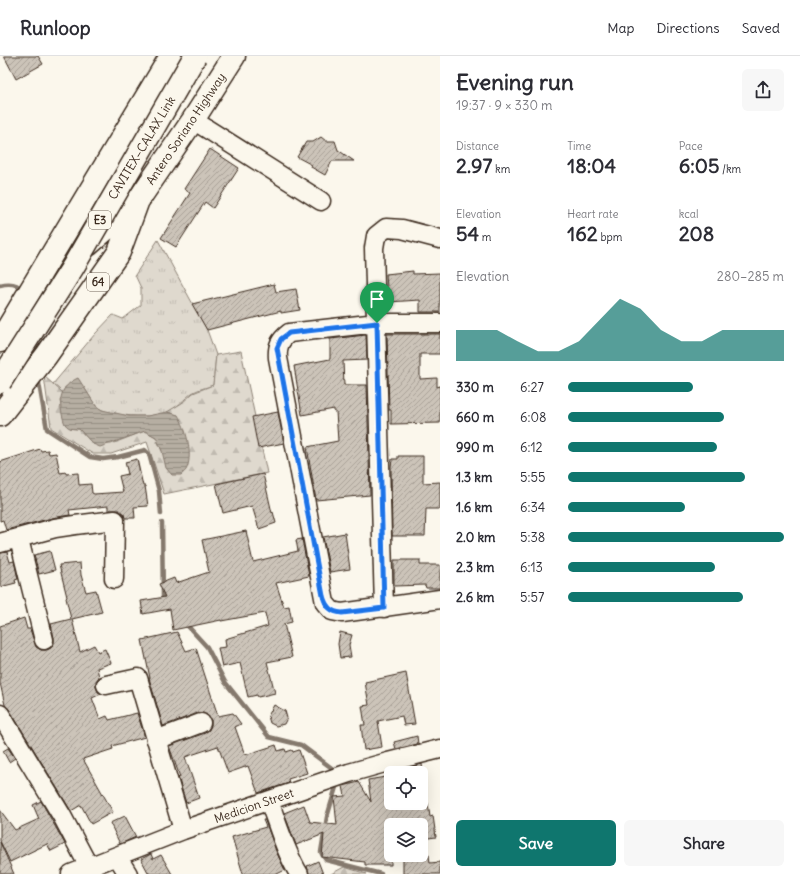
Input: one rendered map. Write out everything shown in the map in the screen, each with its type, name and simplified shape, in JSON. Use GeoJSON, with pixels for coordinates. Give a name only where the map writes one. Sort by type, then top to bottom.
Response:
{"type":"FeatureCollection","features":[{"type":"Feature","properties":{"kind":"main road","name":"CAVITEX–CALAX Link"},"geometry":{"type":"LineString","coordinates":[[8,341],[170,56]]}},
{"type":"Feature","properties":{"kind":"main road","name":"CAVITEX–CALAX Link"},"geometry":{"type":"LineString","coordinates":[[0,382],[73,267],[195,56]]}},
{"type":"Feature","properties":{"kind":"main road","name":"Antero Soriano Highway"},"geometry":{"type":"LineString","coordinates":[[0,362],[8,341],[37,311],[84,248],[137,202],[193,120],[234,56]]}},
{"type":"Feature","properties":{"kind":"main road","name":"Antero Soriano Highway"},"geometry":{"type":"LineString","coordinates":[[0,415],[27,382],[120,252],[137,202]]}},
{"type":"Feature","properties":{"kind":"street"},"geometry":{"type":"LineString","coordinates":[[193,120],[322,201]]}},
{"type":"Feature","properties":{"kind":"street"},"geometry":{"type":"LineString","coordinates":[[384,608],[374,248],[376,236],[386,228],[402,229],[440,239]]}},
{"type":"Feature","properties":{"kind":"street"},"geometry":{"type":"LineString","coordinates":[[440,323],[377,323],[289,333],[281,339],[277,348],[325,603],[332,611],[342,613],[440,599]]}},
{"type":"Feature","properties":{"kind":"street"},"geometry":{"type":"LineString","coordinates":[[0,543],[75,524],[115,520],[114,579]]}},
{"type":"Feature","properties":{"kind":"street"},"geometry":{"type":"LineString","coordinates":[[19,539],[44,640]]}},
{"type":"Feature","properties":{"kind":"street"},"geometry":{"type":"LineString","coordinates":[[106,685],[138,678],[183,830]]}},
{"type":"Feature","properties":{"kind":"street"},"geometry":{"type":"LineString","coordinates":[[0,714],[62,816],[89,867]]}},
{"type":"Feature","properties":{"kind":"street"},"geometry":{"type":"LineString","coordinates":[[156,740],[201,723]]}},
{"type":"Feature","properties":{"kind":"street","name":"Medicion Street"},"geometry":{"type":"LineString","coordinates":[[71,874],[183,830],[358,770],[440,749]]}},
{"type":"Feature","properties":{"kind":"street"},"geometry":{"type":"LineString","coordinates":[[269,801],[280,834],[299,874]]}},
{"type":"Feature","properties":{"kind":"street"},"geometry":{"type":"LineString","coordinates":[[117,856],[128,874]]}},
{"type":"Feature","properties":{"kind":"green space"},"geometry":{"type":"Polygon","coordinates":[[[158,240],[207,330],[216,355],[213,385],[192,393],[172,410],[152,416],[120,415],[102,410],[94,404],[84,387],[65,387],[63,393],[53,384],[95,334],[113,315],[123,319],[141,305],[141,288],[135,275],[158,240]]]}},
{"type":"Feature","properties":{"kind":"green space"},"geometry":{"type":"Polygon","coordinates":[[[241,351],[267,473],[164,494],[147,442],[111,454],[93,454],[51,428],[44,376],[63,393],[60,401],[65,424],[70,428],[79,429],[93,444],[111,444],[145,431],[156,437],[162,451],[178,415],[167,412],[182,403],[193,393],[213,385],[216,355],[241,351]]]}},
{"type":"Feature","properties":{"kind":"green space"},"geometry":{"type":"Polygon","coordinates":[[[344,867],[367,874],[331,874],[344,867]]]}},
{"type":"Feature","properties":{"kind":"shaded area"},"geometry":{"type":"Polygon","coordinates":[[[78,378],[96,406],[102,410],[129,416],[147,416],[167,412],[178,415],[184,427],[189,448],[189,462],[185,471],[181,475],[172,475],[166,468],[162,451],[156,437],[145,431],[100,447],[93,444],[79,429],[67,426],[64,422],[61,411],[62,394],[67,385],[78,378]]]}},
{"type":"Feature","properties":{"kind":"building"},"geometry":{"type":"Polygon","coordinates":[[[4,56],[38,56],[43,64],[16,79],[4,56]]]}},
{"type":"Feature","properties":{"kind":"building"},"geometry":{"type":"Polygon","coordinates":[[[321,137],[326,141],[335,141],[338,150],[354,161],[332,161],[325,175],[311,167],[312,165],[297,157],[306,142],[313,142],[321,137]]]}},
{"type":"Feature","properties":{"kind":"building"},"geometry":{"type":"Polygon","coordinates":[[[210,149],[239,168],[213,208],[205,202],[176,247],[161,238],[190,193],[184,189],[210,149]]]}},
{"type":"Feature","properties":{"kind":"building"},"geometry":{"type":"Polygon","coordinates":[[[413,271],[413,274],[440,273],[440,312],[420,312],[420,300],[388,302],[386,274],[413,271]]]}},
{"type":"Feature","properties":{"kind":"building"},"geometry":{"type":"Polygon","coordinates":[[[274,284],[276,292],[296,289],[300,310],[281,313],[281,311],[207,330],[192,304],[274,284]]]}},
{"type":"Feature","properties":{"kind":"building"},"geometry":{"type":"Polygon","coordinates":[[[387,334],[440,334],[440,354],[420,354],[420,379],[437,378],[437,387],[440,386],[440,423],[391,424],[391,410],[389,410],[387,334]]]}},
{"type":"Feature","properties":{"kind":"building"},"geometry":{"type":"Polygon","coordinates":[[[366,335],[367,360],[343,361],[344,385],[367,385],[370,495],[316,500],[307,447],[338,441],[336,412],[334,412],[334,409],[302,415],[294,366],[330,359],[330,339],[366,335]]]}},
{"type":"Feature","properties":{"kind":"building"},"geometry":{"type":"Polygon","coordinates":[[[278,412],[284,443],[258,448],[252,417],[278,412]]]}},
{"type":"Feature","properties":{"kind":"building"},"geometry":{"type":"Polygon","coordinates":[[[40,449],[41,451],[48,450],[49,454],[56,453],[60,473],[78,473],[79,485],[91,484],[92,493],[94,494],[123,492],[119,476],[128,474],[125,462],[137,459],[143,486],[145,486],[148,506],[134,507],[135,518],[125,518],[124,514],[119,510],[108,510],[108,506],[69,510],[70,515],[6,530],[3,520],[0,521],[0,462],[40,449]]]}},
{"type":"Feature","properties":{"kind":"building"},"geometry":{"type":"Polygon","coordinates":[[[398,456],[423,456],[423,483],[440,482],[440,509],[426,509],[425,536],[392,536],[391,467],[392,459],[398,459],[398,456]]]}},
{"type":"Feature","properties":{"kind":"building"},"geometry":{"type":"Polygon","coordinates":[[[263,474],[272,513],[273,512],[276,523],[259,529],[252,506],[223,513],[216,484],[263,474]]]}},
{"type":"Feature","properties":{"kind":"building"},"geometry":{"type":"Polygon","coordinates":[[[246,531],[253,562],[298,551],[296,540],[302,539],[309,576],[276,583],[284,607],[289,606],[292,622],[284,624],[292,657],[267,662],[275,693],[258,697],[257,695],[248,697],[240,663],[222,667],[218,648],[226,647],[225,639],[268,626],[265,613],[173,630],[170,609],[143,614],[141,601],[165,597],[159,584],[174,578],[176,583],[209,572],[202,540],[246,531]]]}},
{"type":"Feature","properties":{"kind":"building"},"geometry":{"type":"Polygon","coordinates":[[[345,533],[350,569],[330,572],[323,537],[345,533]]]}},
{"type":"Feature","properties":{"kind":"building"},"geometry":{"type":"Polygon","coordinates":[[[50,551],[55,570],[39,574],[34,555],[50,551]]]}},
{"type":"Feature","properties":{"kind":"building"},"geometry":{"type":"Polygon","coordinates":[[[7,552],[10,562],[14,561],[18,579],[15,580],[16,583],[0,587],[0,553],[7,552]]]}},
{"type":"Feature","properties":{"kind":"building"},"geometry":{"type":"Polygon","coordinates":[[[394,560],[420,560],[420,565],[440,565],[440,588],[426,588],[425,585],[394,586],[394,560]]]}},
{"type":"Feature","properties":{"kind":"building"},"geometry":{"type":"Polygon","coordinates":[[[80,563],[81,575],[86,592],[96,590],[102,612],[72,619],[80,652],[94,645],[98,652],[105,649],[111,663],[97,668],[99,677],[96,681],[96,687],[98,692],[101,694],[92,698],[100,719],[107,716],[109,720],[137,713],[145,737],[112,746],[113,749],[83,759],[113,812],[91,824],[81,805],[71,811],[9,709],[5,705],[0,683],[0,626],[24,618],[27,629],[30,629],[36,647],[41,650],[51,648],[54,643],[54,638],[51,624],[71,619],[59,565],[80,563]]]}},
{"type":"Feature","properties":{"kind":"building"},"geometry":{"type":"Polygon","coordinates":[[[177,632],[186,651],[196,648],[218,716],[233,713],[241,724],[235,727],[245,755],[276,745],[278,751],[285,749],[286,752],[292,750],[293,752],[299,750],[307,773],[288,779],[289,783],[258,793],[248,766],[228,773],[218,746],[185,757],[199,798],[186,803],[178,777],[180,777],[169,746],[205,733],[209,730],[211,720],[207,715],[198,713],[163,726],[149,678],[142,640],[177,632]]]}},
{"type":"Feature","properties":{"kind":"building"},"geometry":{"type":"Polygon","coordinates":[[[340,632],[352,635],[349,645],[351,657],[340,658],[338,644],[340,632]]]}},
{"type":"Feature","properties":{"kind":"building"},"geometry":{"type":"Polygon","coordinates":[[[406,673],[415,724],[404,725],[402,716],[378,721],[382,747],[364,750],[361,725],[365,725],[362,706],[369,705],[365,682],[406,673]]]}},
{"type":"Feature","properties":{"kind":"building"},"geometry":{"type":"Polygon","coordinates":[[[274,705],[285,711],[287,718],[284,724],[276,726],[270,723],[268,716],[274,705]]]}},
{"type":"Feature","properties":{"kind":"building"},"geometry":{"type":"Polygon","coordinates":[[[417,736],[418,744],[396,749],[394,742],[417,736]]]}},
{"type":"Feature","properties":{"kind":"building"},"geometry":{"type":"Polygon","coordinates":[[[8,748],[15,758],[9,762],[3,751],[8,748]]]}},
{"type":"Feature","properties":{"kind":"building"},"geometry":{"type":"Polygon","coordinates":[[[384,777],[384,810],[428,810],[428,803],[430,817],[433,816],[436,837],[428,838],[428,818],[384,818],[384,862],[391,862],[391,865],[365,865],[365,862],[322,857],[324,834],[296,845],[284,813],[304,805],[310,822],[337,825],[334,797],[345,796],[343,786],[359,782],[371,802],[368,780],[384,777]]]}},
{"type":"Feature","properties":{"kind":"building"},"geometry":{"type":"Polygon","coordinates":[[[41,801],[65,844],[51,851],[47,844],[10,862],[0,841],[0,810],[15,830],[39,819],[33,805],[41,801]]]}},
{"type":"Feature","properties":{"kind":"building"},"geometry":{"type":"Polygon","coordinates":[[[125,816],[136,837],[120,844],[110,823],[125,816]]]}},
{"type":"Feature","properties":{"kind":"building"},"geometry":{"type":"Polygon","coordinates":[[[263,820],[265,820],[276,851],[285,870],[277,874],[243,874],[232,837],[266,827],[263,820]]]}},
{"type":"Feature","properties":{"kind":"building"},"geometry":{"type":"Polygon","coordinates":[[[0,842],[14,874],[0,874],[0,842]]]}},
{"type":"Feature","properties":{"kind":"building"},"geometry":{"type":"Polygon","coordinates":[[[151,854],[153,859],[161,855],[172,874],[149,874],[141,859],[151,854]]]}},
{"type":"Feature","properties":{"kind":"building"},"geometry":{"type":"Polygon","coordinates":[[[429,855],[430,863],[440,862],[440,874],[403,874],[403,862],[428,862],[429,855]]]}},
{"type":"Feature","properties":{"kind":"building"},"geometry":{"type":"Polygon","coordinates":[[[318,861],[323,874],[309,874],[307,866],[318,861]]]}},
{"type":"Feature","properties":{"kind":"waterway"},"geometry":{"type":"LineString","coordinates":[[0,285],[12,284],[18,286],[22,290]]}},
{"type":"Feature","properties":{"kind":"waterway"},"geometry":{"type":"LineString","coordinates":[[38,378],[47,429],[90,457],[103,459],[145,450],[149,454],[159,491],[161,514]]}},
{"type":"Feature","properties":{"kind":"waterway"},"geometry":{"type":"LineString","coordinates":[[162,523],[163,599],[167,602]]}},
{"type":"Feature","properties":{"kind":"waterway"},"geometry":{"type":"LineString","coordinates":[[185,623],[207,647],[225,682],[269,737],[301,745],[333,769]]}},
{"type":"Feature","properties":{"kind":"waterway"},"geometry":{"type":"LineString","coordinates":[[336,787],[327,817],[321,852],[323,856],[326,860],[381,874]]}},
{"type":"Feature","properties":{"kind":"route"},"geometry":{"type":"LineString","coordinates":[[377,323],[384,608],[342,613],[332,611],[328,608],[323,596],[277,348],[281,339],[289,333],[377,323]]}}]}
